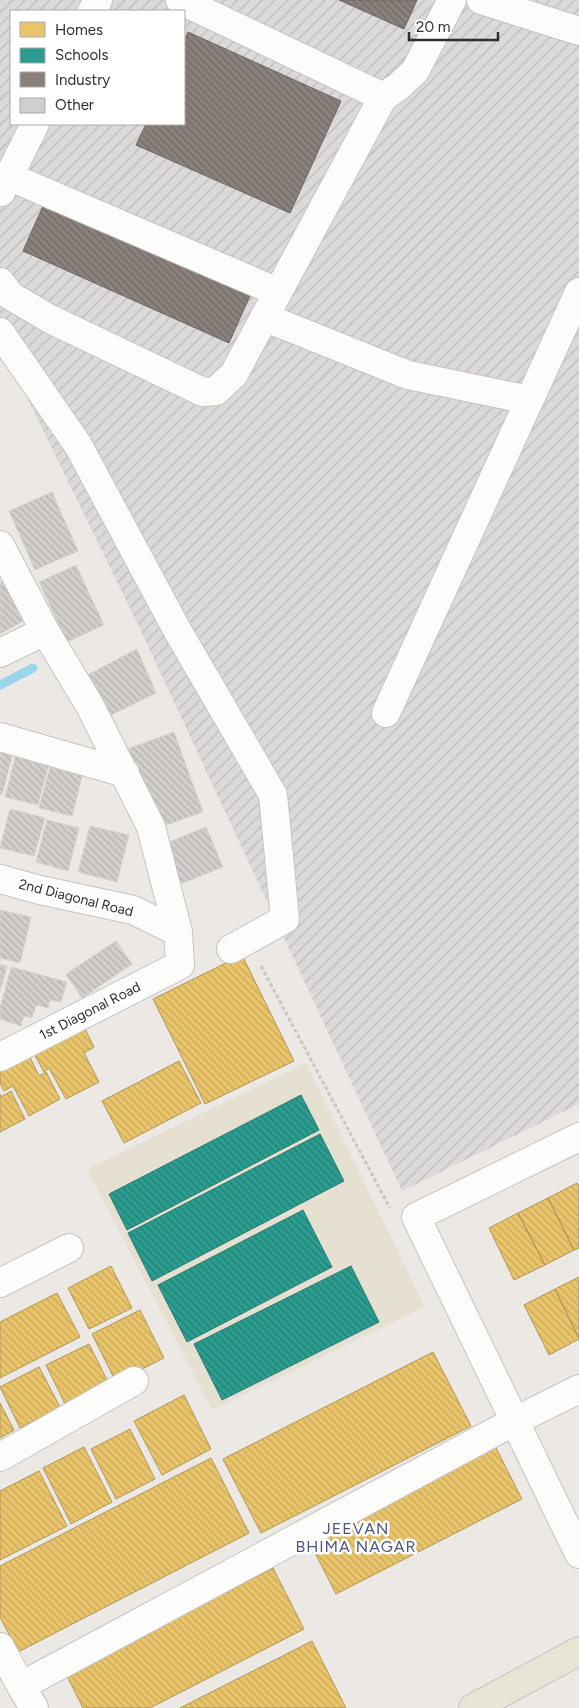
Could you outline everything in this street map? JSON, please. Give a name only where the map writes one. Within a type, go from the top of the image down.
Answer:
[{"type":"main road","points":[[473,1708],[579,1651]]},
{"type":"street","points":[[180,0],[383,97]]},
{"type":"street","points":[[0,282],[11,296],[50,318],[203,392],[216,391],[234,374],[383,97],[398,87],[415,70],[452,0]]},
{"type":"street","points":[[480,0],[579,32]]},
{"type":"street","points":[[34,125],[4,185],[278,292]]},
{"type":"street","points":[[386,713],[529,400],[578,298]]},
{"type":"street","points":[[264,317],[408,376],[529,400]]},
{"type":"street","points":[[0,332],[8,359],[78,445],[176,628],[273,795],[285,919],[231,949]]},
{"type":"street","points":[[0,545],[45,631],[90,706],[151,826],[178,932]]},
{"type":"street","points":[[0,653],[45,631]]},
{"type":"street","points":[[0,737],[125,773]]},
{"type":"street","name":"2nd Diagonal Road","points":[[0,879],[40,890],[133,910],[178,932]]},
{"type":"street","name":"1st Diagonal Road","points":[[0,1057],[180,965],[178,932]]},
{"type":"street","points":[[579,1137],[416,1217],[579,1554]]},
{"type":"street","points":[[0,1283],[69,1248]]},
{"type":"street","points":[[0,1457],[134,1381]]},
{"type":"street","points":[[0,1647],[27,1697],[514,1421],[579,1389]]},
{"type":"path","points":[[231,949],[255,954],[396,1219],[416,1217]]},
{"type":"shaded area","points":[[0,0],[579,0],[579,1104],[402,1191],[138,625],[0,342]]},
{"type":"shaded area","points":[[306,1063],[425,1307],[212,1410],[87,1169]]},
{"type":"building: Homes","points":[[242,955],[294,1061],[205,1104],[153,999]]},
{"type":"building: Homes","points":[[82,1023],[94,1047],[84,1053],[99,1082],[66,1099],[49,1068],[44,1072],[32,1050]]},
{"type":"building: Homes","points":[[27,1051],[39,1076],[46,1072],[60,1099],[29,1116],[13,1086],[4,1091],[0,1083],[0,1065]]},
{"type":"building: Homes","points":[[179,1061],[201,1103],[124,1143],[102,1101]]},
{"type":"building: Homes","points":[[11,1091],[25,1119],[0,1132],[0,1094],[1,1097]]},
{"type":"building: Homes","points":[[577,1183],[579,1186],[579,1248],[574,1250],[548,1198]]},
{"type":"building: Homes","points":[[548,1198],[574,1250],[545,1265],[518,1213]]},
{"type":"building: Homes","points":[[518,1213],[545,1265],[514,1280],[489,1228]]},
{"type":"building: Homes","points":[[111,1266],[132,1308],[89,1329],[68,1288]]},
{"type":"building: Homes","points":[[579,1277],[579,1338],[555,1289]]},
{"type":"building: Homes","points":[[555,1289],[579,1339],[549,1355],[524,1305]]},
{"type":"building: Homes","points":[[57,1293],[80,1337],[0,1378],[0,1322]]},
{"type":"building: Homes","points":[[140,1310],[164,1358],[116,1382],[92,1334]]},
{"type":"building: Homes","points":[[89,1344],[108,1382],[65,1404],[46,1365]]},
{"type":"building: Homes","points":[[433,1352],[471,1426],[261,1533],[223,1459]]},
{"type":"building: Homes","points":[[39,1367],[60,1407],[20,1428],[0,1387]]},
{"type":"building: Homes","points":[[184,1395],[211,1449],[162,1475],[134,1421]]},
{"type":"building: Homes","points":[[0,1403],[14,1430],[0,1438]]},
{"type":"building: Homes","points":[[130,1429],[155,1479],[116,1499],[91,1449]]},
{"type":"building: Homes","points":[[495,1446],[522,1499],[336,1594],[309,1541]]},
{"type":"building: Homes","points":[[84,1447],[112,1502],[71,1524],[43,1468]]},
{"type":"building: Homes","points":[[211,1458],[249,1533],[18,1652],[0,1617],[0,1566]]},
{"type":"building: Homes","points":[[39,1471],[67,1526],[0,1560],[0,1491]]},
{"type":"building: Homes","points":[[273,1568],[304,1629],[150,1708],[83,1708],[66,1674]]},
{"type":"building: Homes","points":[[312,1641],[346,1708],[180,1708]]},
{"type":"building: Schools","points":[[301,1095],[319,1130],[127,1230],[109,1194]]},
{"type":"building: Schools","points":[[320,1134],[344,1181],[152,1281],[128,1233]]},
{"type":"building: Schools","points":[[303,1210],[332,1267],[187,1342],[158,1285]]},
{"type":"building: Schools","points":[[351,1266],[379,1322],[222,1400],[194,1344]]},
{"type":"building: Industry","points":[[339,0],[417,0],[404,29]]},
{"type":"building: Industry","points":[[188,32],[341,101],[290,213],[136,145],[146,125],[185,125],[185,39]]},
{"type":"building: Industry","points":[[47,197],[253,289],[229,343],[23,251]]},
{"type":"building: Other","points":[[52,492],[78,551],[35,570],[9,511]]},
{"type":"building: Other","points":[[76,565],[104,625],[67,642],[39,582]]},
{"type":"building: Other","points":[[2,581],[25,620],[0,634],[0,583]]},
{"type":"building: Other","points":[[137,649],[156,693],[101,720],[80,679]]},
{"type":"building: Other","points":[[174,732],[203,812],[155,829],[127,749]]},
{"type":"building: Other","points":[[0,750],[13,753],[2,795],[0,795]]},
{"type":"building: Other","points":[[16,754],[49,763],[38,805],[5,797]]},
{"type":"building: Other","points":[[50,767],[82,776],[72,816],[39,808]]},
{"type":"building: Other","points":[[10,809],[45,818],[34,856],[0,848]]},
{"type":"building: Other","points":[[47,820],[79,828],[68,871],[36,862]]},
{"type":"building: Other","points":[[90,826],[129,835],[117,882],[78,872]]},
{"type":"building: Other","points":[[206,827],[223,867],[178,885],[162,845]]},
{"type":"building: Other","points":[[0,910],[31,917],[20,963],[0,958]]},
{"type":"building: Other","points":[[116,941],[132,964],[82,998],[66,974]]},
{"type":"building: Other","points":[[0,964],[7,966],[0,992]]},
{"type":"building: Other","points":[[11,967],[67,982],[61,1002],[50,1000],[48,1008],[36,1005],[32,1018],[24,1016],[21,1026],[0,1019],[0,1008]]},
{"type":"waterway","points":[[0,685],[33,668]]},
{"type":"district","name":"JEEVAN BHIMA NAGAR","points":[[356,1537]]}]
